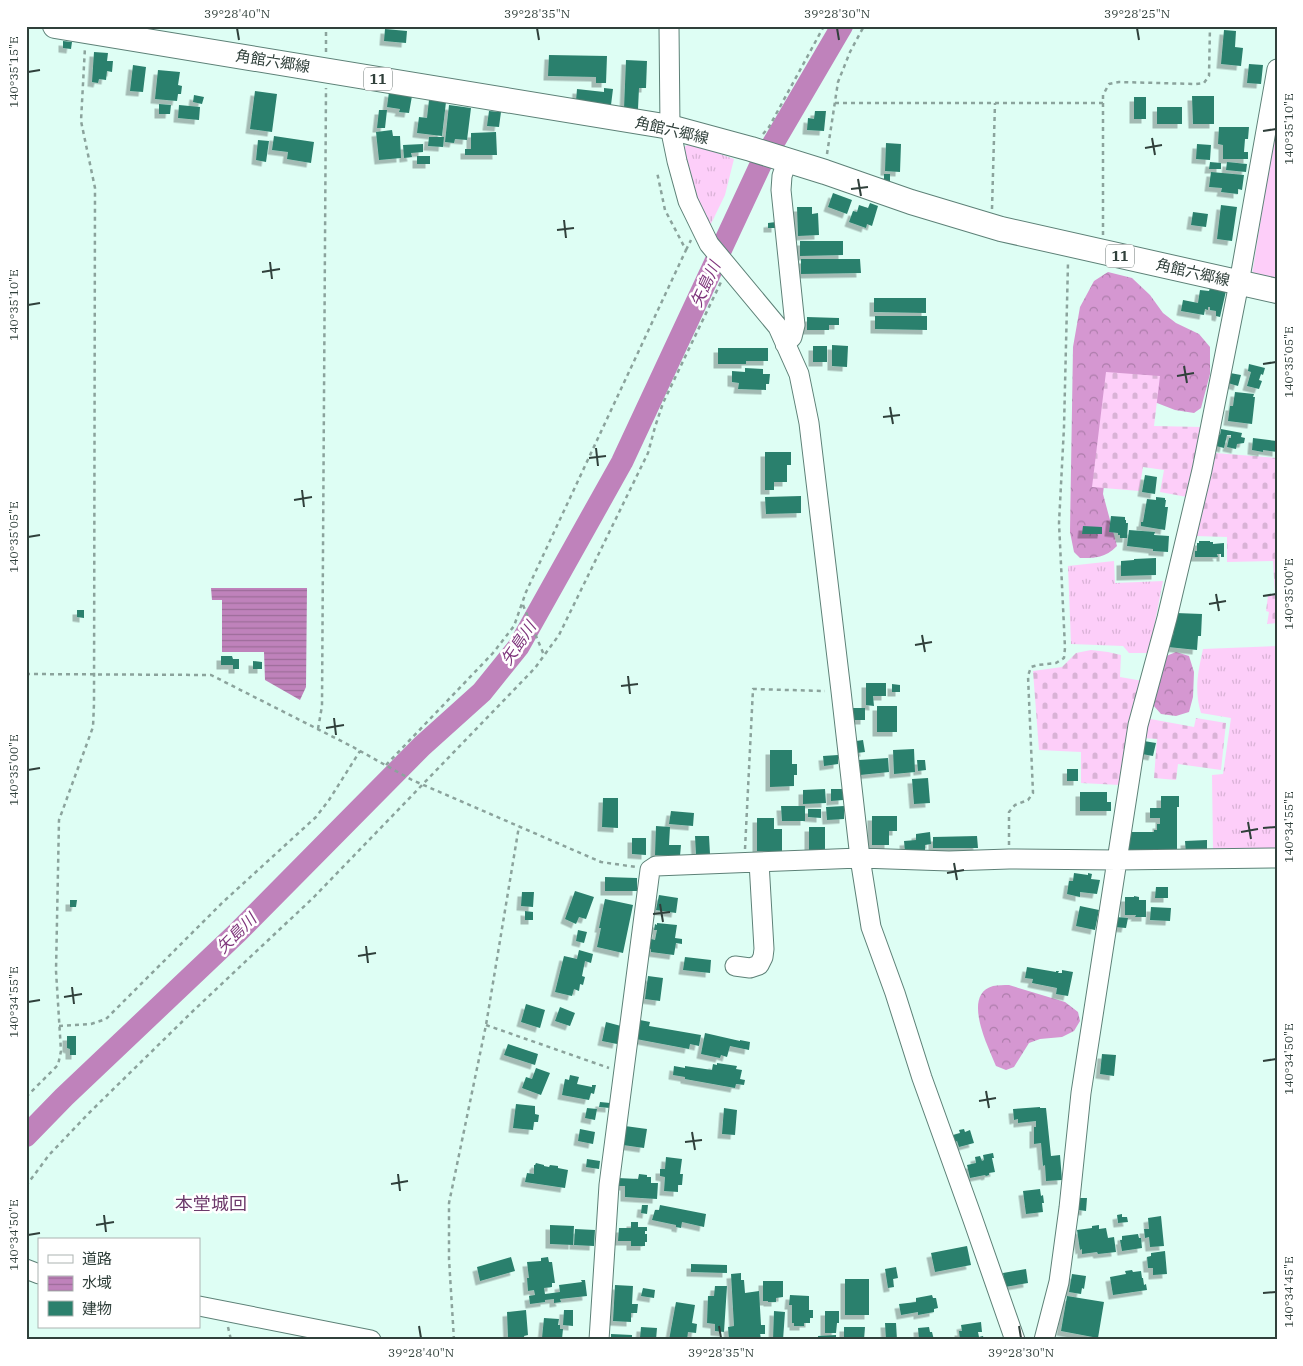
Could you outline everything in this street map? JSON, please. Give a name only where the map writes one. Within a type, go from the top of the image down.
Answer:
[{"type":"main road","name":"角館六郷線","points":[[55,26],[670,127],[825,172],[910,202],[992,226],[1277,291]]},
{"type":"street","points":[[669,26],[670,127],[676,161],[688,201],[709,244],[778,327],[799,374],[809,423],[860,858],[871,927],[1014,1340]]},
{"type":"street","points":[[1044,1340],[1059,1282],[1081,1093],[1138,725],[1167,618],[1202,470],[1239,283],[1277,70]]},
{"type":"street","points":[[784,160],[781,190],[795,325],[792,337],[785,344]]},
{"type":"street","points":[[599,1340],[609,1185],[650,870],[656,866],[860,858],[949,861],[1277,858]]},
{"type":"street","points":[[735,966],[750,968],[759,965],[763,957],[764,949],[752,862]]},
{"type":"street","points":[[26,1269],[38,1274]]},
{"type":"street","points":[[200,1306],[371,1340]]},
{"type":"path","points":[[318,729],[322,706],[326,26]]},
{"type":"path","points":[[754,151],[824,26]]},
{"type":"path","points":[[825,172],[838,82],[847,59],[864,26]]},
{"type":"path","points":[[1103,252],[1103,95],[1109,84],[1120,82],[1204,83],[1209,76],[1210,26]]},
{"type":"path","points":[[26,1097],[58,1065],[61,1051],[56,972],[60,820],[93,726],[95,188],[81,121],[86,31]]},
{"type":"path","points":[[835,103],[1103,103]]},
{"type":"path","points":[[992,226],[995,103]]},
{"type":"path","points":[[386,765],[494,653],[514,626],[526,592],[686,250],[665,210],[657,172]]},
{"type":"path","points":[[1009,859],[1009,812],[1015,805],[1028,800],[1033,793],[1028,676],[1031,667],[1056,663],[1064,658],[1065,648],[1059,523],[1064,427],[1069,244]]},
{"type":"path","points":[[26,1186],[49,1155],[89,1113],[314,897],[535,668],[559,635],[648,453],[664,403],[727,266]]},
{"type":"path","points":[[522,604],[544,655]]},
{"type":"path","points":[[26,674],[211,675],[318,729],[412,780],[601,862],[650,870]]},
{"type":"path","points":[[752,862],[752,689],[841,691]]},
{"type":"path","points":[[59,1026],[91,1024],[106,1019],[223,902],[316,816],[329,800],[360,751]]},
{"type":"path","points":[[454,1340],[449,1259],[449,1202],[486,1025],[519,826]]},
{"type":"path","points":[[486,1025],[624,1073]]},
{"type":"green space","points":[[1277,116],[1277,285],[1251,281]]},
{"type":"green space","points":[[692,144],[734,159],[725,195],[708,230],[692,198],[683,148]]},
{"type":"green space","points":[[1108,272],[1132,278],[1150,295],[1163,313],[1176,323],[1199,334],[1210,347],[1210,374],[1201,408],[1194,413],[1175,410],[1139,396],[1107,459],[1103,494],[1117,546],[1100,556],[1080,558],[1074,552],[1070,532],[1073,347],[1080,307],[1094,281]]},
{"type":"green space","points":[[1106,372],[1160,376],[1154,426],[1201,427],[1187,497],[1160,492],[1164,470],[1143,467],[1139,491],[1092,487]]},
{"type":"green space","points":[[1215,453],[1277,458],[1277,623],[1267,624],[1269,612],[1266,611],[1268,596],[1275,595],[1273,561],[1227,562],[1227,537],[1195,536]]},
{"type":"green space","points":[[1114,561],[1115,583],[1163,581],[1149,653],[1129,653],[1123,646],[1071,644],[1068,566]]},
{"type":"green space","points":[[1277,646],[1277,848],[1213,849],[1212,775],[1223,774],[1231,718],[1201,713],[1197,689],[1203,649]]},
{"type":"green space","points":[[1091,650],[1121,655],[1120,677],[1143,681],[1120,785],[1081,783],[1081,752],[1039,750],[1033,671],[1062,667],[1076,653]]},
{"type":"green space","points":[[1176,652],[1189,656],[1194,672],[1193,697],[1189,712],[1176,716],[1161,714],[1153,705],[1153,700],[1159,659]]},
{"type":"green space","points":[[1145,718],[1194,727],[1196,718],[1226,723],[1221,770],[1178,764],[1176,780],[1154,778],[1157,739],[1143,738]]},
{"type":"green space","points":[[1009,985],[1065,1002],[1078,1012],[1080,1021],[1074,1031],[1062,1037],[1040,1039],[1029,1043],[1014,1067],[1006,1070],[996,1066],[980,1023],[978,1011],[979,1000],[984,991],[993,986]]},
{"type":"water","points":[[211,588],[307,588],[306,687],[300,700],[265,680],[264,652],[222,652],[222,600],[212,600]]},
{"type":"building","points":[[385,29],[407,31],[406,43],[384,41]]},
{"type":"building","points":[[1224,30],[1236,31],[1235,47],[1243,48],[1241,66],[1221,64]]},
{"type":"building","points":[[63,41],[72,42],[71,49],[63,48]]},
{"type":"building","points":[[94,52],[108,53],[107,61],[113,61],[112,72],[107,71],[106,80],[99,79],[98,83],[92,82]]},
{"type":"building","points":[[549,55],[607,56],[606,83],[596,83],[596,77],[548,76]]},
{"type":"building","points":[[626,60],[647,61],[646,88],[639,88],[638,109],[624,109]]},
{"type":"building","points":[[1249,64],[1263,65],[1261,84],[1247,83]]},
{"type":"building","points":[[133,65],[146,67],[143,92],[130,91]]},
{"type":"building","points":[[158,70],[180,72],[178,85],[182,86],[181,94],[178,94],[177,101],[155,99]]},
{"type":"building","points":[[604,88],[613,89],[611,105],[576,101],[577,89],[604,92]]},
{"type":"building","points":[[255,91],[277,94],[272,132],[250,129]]},
{"type":"building","points":[[389,92],[412,96],[409,113],[399,112],[400,109],[387,107]]},
{"type":"building","points":[[194,95],[204,97],[202,104],[193,102]]},
{"type":"building","points":[[1192,96],[1214,96],[1214,124],[1193,124]]},
{"type":"building","points":[[1134,97],[1146,97],[1146,119],[1134,119]]},
{"type":"building","points":[[429,100],[446,102],[442,136],[417,133],[419,117],[427,118]]},
{"type":"building","points":[[159,104],[171,105],[170,114],[159,114]]},
{"type":"building","points":[[179,105],[200,107],[199,120],[178,118]]},
{"type":"building","points":[[449,105],[471,108],[467,140],[455,139],[454,143],[445,142]]},
{"type":"building","points":[[1157,107],[1182,107],[1182,124],[1157,124]]},
{"type":"building","points":[[379,110],[387,110],[385,128],[377,128]]},
{"type":"building","points":[[489,111],[501,112],[499,127],[487,126]]},
{"type":"building","points":[[815,111],[826,111],[824,131],[807,130],[808,118],[814,119]]},
{"type":"building","points":[[1219,127],[1249,127],[1248,139],[1245,139],[1244,152],[1248,152],[1248,159],[1223,159],[1223,145],[1218,144]]},
{"type":"building","points":[[392,130],[393,136],[400,136],[401,158],[379,160],[376,132]]},
{"type":"building","points":[[496,132],[497,155],[465,155],[465,149],[471,149],[471,133]]},
{"type":"building","points":[[274,136],[314,142],[311,163],[287,159],[288,152],[272,150]]},
{"type":"building","points":[[429,137],[444,137],[443,147],[428,146]]},
{"type":"building","points":[[258,140],[269,141],[266,162],[256,160]]},
{"type":"building","points":[[886,143],[901,144],[900,172],[885,171]]},
{"type":"building","points":[[423,144],[423,152],[411,153],[412,157],[404,158],[403,145]]},
{"type":"building","points":[[1197,144],[1211,145],[1210,160],[1196,159]]},
{"type":"building","points":[[417,156],[430,156],[430,164],[417,164]]},
{"type":"building","points":[[1210,162],[1221,163],[1221,169],[1209,169]]},
{"type":"building","points":[[1227,162],[1247,164],[1246,172],[1226,170]]},
{"type":"building","points":[[1211,172],[1244,175],[1242,190],[1238,189],[1238,194],[1221,192],[1222,188],[1209,187]]},
{"type":"building","points":[[884,174],[890,174],[890,185],[884,186]]},
{"type":"building","points":[[833,193],[852,200],[847,214],[828,207]]},
{"type":"building","points":[[870,203],[878,206],[872,226],[867,224],[866,228],[849,222],[853,211],[857,212],[859,205],[868,208]]},
{"type":"building","points":[[1221,205],[1237,207],[1232,241],[1217,239]]},
{"type":"building","points":[[797,207],[812,207],[812,214],[818,213],[819,235],[798,236]]},
{"type":"building","points":[[1193,212],[1208,214],[1206,227],[1191,225]]},
{"type":"building","points":[[776,222],[776,228],[768,228],[768,223]]},
{"type":"building","points":[[800,241],[843,241],[843,255],[800,256]]},
{"type":"building","points":[[801,259],[860,259],[861,273],[801,274]]},
{"type":"building","points":[[1210,288],[1226,291],[1220,317],[1216,316],[1216,311],[1210,310],[1210,307],[1208,307],[1208,310],[1205,309],[1204,315],[1181,311],[1183,300],[1198,303],[1200,290],[1209,291]]},
{"type":"building","points":[[874,298],[926,298],[926,313],[874,312]]},
{"type":"building","points":[[875,316],[927,316],[927,330],[875,329]]},
{"type":"building","points":[[807,317],[839,318],[839,325],[829,325],[829,330],[807,330]]},
{"type":"building","points":[[832,345],[848,346],[847,367],[832,366]]},
{"type":"building","points":[[813,346],[827,346],[827,362],[813,362]]},
{"type":"building","points":[[718,348],[768,348],[768,361],[746,361],[746,364],[718,364]]},
{"type":"building","points":[[1249,364],[1265,368],[1259,380],[1262,381],[1259,389],[1247,386],[1251,372],[1248,371]]},
{"type":"building","points":[[745,368],[763,369],[763,374],[770,374],[766,390],[738,389],[739,383],[732,382],[732,371],[745,372]]},
{"type":"building","points":[[1230,373],[1241,375],[1238,386],[1228,383]]},
{"type":"building","points":[[1235,392],[1254,394],[1252,424],[1228,421],[1230,406],[1233,406]]},
{"type":"building","points":[[1221,429],[1242,433],[1241,437],[1245,438],[1244,443],[1237,444],[1236,449],[1227,447],[1231,435],[1227,435],[1224,448],[1216,446]]},
{"type":"building","points":[[1253,438],[1277,441],[1277,452],[1252,450]]},
{"type":"building","points":[[765,452],[791,452],[791,465],[787,465],[787,482],[774,482],[774,490],[765,490]]},
{"type":"building","points":[[1145,475],[1157,477],[1155,494],[1142,492]]},
{"type":"building","points":[[801,496],[801,513],[766,514],[765,497]]},
{"type":"building","points":[[1156,497],[1165,498],[1165,507],[1168,507],[1165,530],[1141,526],[1147,499],[1156,500]]},
{"type":"building","points":[[1111,516],[1125,517],[1126,523],[1128,523],[1127,538],[1120,538],[1118,533],[1109,532]]},
{"type":"building","points":[[1083,526],[1102,527],[1102,534],[1082,534]]},
{"type":"building","points":[[1129,530],[1155,532],[1154,535],[1169,536],[1168,552],[1127,546]]},
{"type":"building","points":[[1199,541],[1210,541],[1213,544],[1224,543],[1224,557],[1221,557],[1221,554],[1217,554],[1218,557],[1195,557]]},
{"type":"building","points":[[1156,558],[1156,575],[1121,576],[1121,561]]},
{"type":"building","points":[[77,610],[84,610],[84,618],[77,617]]},
{"type":"building","points":[[1176,613],[1202,614],[1201,636],[1198,636],[1197,650],[1168,647],[1169,636],[1173,636],[1175,628]]},
{"type":"building","points":[[221,656],[232,656],[233,659],[239,659],[239,669],[233,669],[233,665],[221,665]]},
{"type":"building","points":[[253,661],[262,662],[262,669],[253,669]]},
{"type":"building","points":[[866,683],[886,683],[886,696],[873,696],[874,706],[866,705]]},
{"type":"building","points":[[892,684],[900,685],[900,692],[892,692]]},
{"type":"building","points":[[877,706],[897,706],[897,732],[877,732]]},
{"type":"building","points":[[853,708],[865,708],[865,720],[853,720]]},
{"type":"building","points":[[863,740],[865,752],[857,753],[856,741]]},
{"type":"building","points":[[1144,741],[1156,743],[1153,756],[1142,754]]},
{"type":"building","points":[[914,749],[915,772],[894,774],[893,750]]},
{"type":"building","points":[[770,750],[792,750],[792,764],[797,764],[794,786],[770,787]]},
{"type":"building","points":[[838,755],[838,764],[824,766],[823,756]]},
{"type":"building","points":[[888,758],[889,772],[860,775],[859,760]]},
{"type":"building","points":[[917,760],[925,760],[926,770],[918,771]]},
{"type":"building","points":[[1067,769],[1078,769],[1078,781],[1067,781]]},
{"type":"building","points":[[928,778],[930,803],[914,804],[912,779]]},
{"type":"building","points":[[825,789],[826,803],[803,804],[803,790]]},
{"type":"building","points":[[831,789],[843,789],[843,800],[831,801]]},
{"type":"building","points":[[1080,792],[1107,792],[1107,802],[1111,802],[1111,811],[1080,811]]},
{"type":"building","points":[[1161,796],[1179,796],[1179,807],[1177,807],[1177,852],[1129,853],[1129,832],[1154,832],[1154,830],[1157,830],[1160,818],[1150,818],[1150,808],[1161,808]]},
{"type":"building","points":[[603,798],[618,798],[618,828],[602,827]]},
{"type":"building","points":[[781,806],[805,806],[805,821],[782,821]]},
{"type":"building","points":[[844,806],[844,819],[827,820],[826,807]]},
{"type":"building","points":[[808,809],[821,809],[821,818],[808,817]]},
{"type":"building","points":[[671,811],[694,813],[693,826],[669,824]]},
{"type":"building","points":[[872,816],[897,816],[897,831],[889,831],[889,845],[872,845]]},
{"type":"building","points":[[757,818],[774,818],[774,829],[782,829],[782,851],[757,851]]},
{"type":"building","points":[[656,826],[670,827],[669,845],[681,845],[680,856],[655,855]]},
{"type":"building","points":[[809,827],[825,827],[825,850],[809,850]]},
{"type":"building","points":[[930,832],[931,844],[925,845],[925,850],[905,852],[904,841],[916,840],[916,834]]},
{"type":"building","points":[[695,836],[709,836],[710,854],[696,854]]},
{"type":"building","points":[[977,836],[978,848],[933,848],[933,837]]},
{"type":"building","points":[[632,838],[646,838],[646,855],[632,854]]},
{"type":"building","points":[[1207,840],[1207,853],[1186,854],[1185,841]]},
{"type":"building","points":[[1074,873],[1092,874],[1091,879],[1100,880],[1097,894],[1080,892],[1080,897],[1067,894],[1069,881],[1073,881]]},
{"type":"building","points":[[605,877],[637,878],[637,891],[605,891]]},
{"type":"building","points":[[1156,887],[1168,887],[1168,898],[1155,898]]},
{"type":"building","points":[[575,891],[594,897],[586,919],[579,917],[576,924],[565,919]]},
{"type":"building","points":[[522,892],[534,892],[533,907],[521,906]]},
{"type":"building","points":[[659,895],[678,898],[676,913],[656,910]]},
{"type":"building","points":[[1125,897],[1139,897],[1139,900],[1146,900],[1146,917],[1125,915]]},
{"type":"building","points":[[605,899],[633,905],[623,953],[597,947]]},
{"type":"building","points":[[70,900],[77,900],[76,907],[70,907]]},
{"type":"building","points":[[1080,906],[1099,910],[1095,930],[1076,926]]},
{"type":"building","points":[[1151,907],[1171,908],[1170,921],[1150,920]]},
{"type":"building","points":[[525,911],[533,912],[533,920],[525,920]]},
{"type":"building","points":[[1116,917],[1128,918],[1126,928],[1115,927]]},
{"type":"building","points":[[657,923],[677,925],[675,938],[682,939],[682,944],[676,943],[674,955],[651,952],[651,949],[646,948],[647,943],[650,944],[651,939],[655,940],[657,930],[654,930]]},
{"type":"building","points":[[578,930],[587,932],[584,943],[576,941]]},
{"type":"building","points":[[579,950],[593,954],[591,963],[585,961],[582,976],[585,977],[583,985],[580,984],[579,991],[574,989],[572,996],[555,992],[564,956],[577,959]]},
{"type":"building","points":[[685,957],[711,960],[710,973],[683,970]]},
{"type":"building","points":[[1027,967],[1059,971],[1058,973],[1062,973],[1062,970],[1073,972],[1068,996],[1056,994],[1057,988],[1032,983],[1033,979],[1025,978]]},
{"type":"building","points":[[648,976],[663,978],[660,1001],[645,999]]},
{"type":"building","points":[[526,1004],[545,1010],[540,1028],[521,1022]]},
{"type":"building","points":[[560,1007],[575,1013],[570,1026],[555,1021]]},
{"type":"building","points":[[640,1020],[650,1022],[649,1026],[701,1035],[699,1046],[690,1044],[689,1049],[636,1039]]},
{"type":"building","points":[[606,1022],[621,1026],[617,1044],[602,1041]]},
{"type":"building","points":[[705,1033],[750,1042],[749,1050],[730,1046],[727,1057],[721,1055],[720,1058],[701,1054]]},
{"type":"building","points":[[67,1036],[76,1036],[76,1055],[70,1055],[70,1049],[67,1048]]},
{"type":"building","points":[[508,1044],[538,1054],[535,1065],[504,1055]]},
{"type":"building","points":[[1102,1054],[1116,1055],[1114,1076],[1100,1074]]},
{"type":"building","points":[[717,1063],[737,1066],[736,1069],[742,1070],[740,1079],[745,1080],[744,1085],[736,1084],[735,1088],[673,1075],[674,1066],[712,1070],[713,1064],[717,1065]]},
{"type":"building","points":[[536,1068],[550,1073],[541,1095],[522,1088],[526,1077],[532,1079]]},
{"type":"building","points":[[570,1075],[579,1077],[577,1084],[592,1087],[592,1085],[596,1085],[594,1094],[591,1093],[589,1100],[562,1095],[565,1079],[569,1080]]},
{"type":"building","points":[[600,1102],[610,1103],[610,1108],[599,1107]]},
{"type":"building","points":[[516,1104],[535,1106],[535,1114],[539,1115],[538,1122],[534,1122],[533,1130],[513,1128]]},
{"type":"building","points":[[587,1108],[597,1109],[595,1120],[585,1118]]},
{"type":"building","points":[[724,1108],[737,1110],[735,1135],[722,1134]]},
{"type":"building","points":[[1046,1108],[1051,1156],[1060,1155],[1062,1180],[1046,1181],[1041,1143],[1034,1144],[1036,1121],[1018,1123],[1018,1119],[1014,1120],[1013,1109]]},
{"type":"building","points":[[625,1126],[647,1129],[644,1148],[623,1145]]},
{"type":"building","points":[[580,1129],[595,1132],[593,1144],[578,1141]]},
{"type":"building","points":[[964,1129],[965,1132],[970,1130],[974,1143],[959,1147],[953,1135],[960,1133],[959,1130]]},
{"type":"building","points":[[993,1153],[994,1158],[992,1158],[995,1172],[989,1173],[986,1176],[970,1178],[967,1165],[976,1163],[975,1157],[980,1156],[982,1161],[984,1160],[983,1155]]},
{"type":"building","points":[[666,1157],[682,1159],[680,1174],[683,1174],[682,1185],[678,1185],[678,1192],[664,1191],[665,1177],[660,1176],[660,1169],[665,1169]]},
{"type":"building","points":[[587,1159],[600,1161],[599,1169],[586,1167]]},
{"type":"building","points":[[536,1163],[549,1167],[550,1165],[558,1166],[558,1168],[568,1170],[565,1188],[525,1182],[527,1173],[534,1174],[534,1165]]},
{"type":"building","points":[[639,1174],[651,1177],[651,1183],[658,1183],[657,1199],[625,1197],[625,1186],[618,1186],[618,1178],[638,1179]]},
{"type":"building","points":[[1040,1189],[1041,1196],[1043,1195],[1043,1212],[1026,1214],[1023,1191]]},
{"type":"building","points":[[1079,1198],[1087,1198],[1086,1211],[1079,1210]]},
{"type":"building","points":[[642,1205],[648,1205],[647,1214],[641,1213]]},
{"type":"building","points":[[660,1205],[706,1214],[704,1227],[682,1222],[681,1228],[676,1227],[676,1225],[652,1220],[655,1210],[659,1210]]},
{"type":"building","points":[[1122,1214],[1122,1217],[1127,1217],[1128,1222],[1118,1223],[1117,1215]]},
{"type":"building","points":[[1161,1216],[1164,1246],[1150,1247],[1149,1237],[1145,1238],[1144,1229],[1149,1229],[1148,1218]]},
{"type":"building","points":[[631,1222],[638,1222],[638,1227],[647,1227],[645,1234],[647,1234],[647,1242],[645,1242],[645,1246],[631,1246],[631,1241],[618,1241],[619,1228],[631,1228]]},
{"type":"building","points":[[550,1225],[574,1226],[573,1245],[550,1244]]},
{"type":"building","points":[[1099,1225],[1099,1229],[1106,1228],[1108,1238],[1114,1237],[1116,1252],[1082,1254],[1077,1230]]},
{"type":"building","points":[[575,1229],[595,1230],[594,1246],[574,1245]]},
{"type":"building","points":[[1138,1234],[1139,1238],[1141,1238],[1142,1248],[1122,1251],[1120,1240],[1122,1240],[1122,1236]]},
{"type":"building","points":[[967,1246],[971,1265],[935,1272],[931,1253]]},
{"type":"building","points":[[1165,1251],[1167,1274],[1153,1275],[1153,1268],[1148,1268],[1147,1257],[1151,1256],[1151,1253]]},
{"type":"building","points":[[511,1257],[515,1271],[480,1281],[477,1267]]},
{"type":"building","points":[[548,1257],[549,1262],[552,1262],[555,1283],[552,1283],[552,1287],[544,1288],[545,1294],[560,1292],[559,1285],[585,1280],[587,1296],[560,1299],[561,1302],[554,1303],[554,1299],[530,1304],[529,1296],[535,1295],[534,1290],[528,1291],[527,1262],[541,1261],[541,1258]]},
{"type":"building","points":[[691,1264],[727,1265],[727,1273],[691,1272]]},
{"type":"building","points":[[896,1267],[898,1278],[893,1279],[894,1287],[888,1288],[885,1269]]},
{"type":"building","points":[[1026,1269],[1028,1283],[1005,1287],[1003,1273]]},
{"type":"building","points":[[1132,1270],[1133,1272],[1141,1271],[1147,1290],[1113,1295],[1110,1277],[1126,1274],[1125,1271]]},
{"type":"building","points":[[741,1273],[741,1280],[744,1280],[745,1293],[759,1291],[761,1325],[765,1325],[765,1334],[760,1334],[761,1340],[729,1340],[728,1327],[734,1326],[731,1274]]},
{"type":"building","points":[[1072,1274],[1086,1276],[1084,1289],[1082,1288],[1081,1294],[1069,1292]]},
{"type":"building","points":[[845,1279],[869,1279],[869,1315],[845,1315]]},
{"type":"building","points":[[763,1281],[783,1281],[783,1297],[776,1298],[776,1302],[763,1301]]},
{"type":"building","points":[[615,1285],[633,1286],[632,1304],[638,1304],[637,1313],[631,1313],[631,1322],[613,1321]]},
{"type":"building","points":[[715,1286],[727,1286],[724,1332],[715,1331],[715,1324],[707,1323],[708,1296],[714,1296]]},
{"type":"building","points":[[643,1288],[655,1290],[654,1298],[641,1296]]},
{"type":"building","points":[[790,1295],[809,1296],[809,1310],[813,1310],[813,1318],[810,1318],[810,1323],[804,1323],[804,1326],[794,1326],[794,1323],[792,1323],[792,1305],[789,1305]]},
{"type":"building","points":[[932,1295],[933,1298],[936,1298],[938,1308],[934,1309],[934,1312],[918,1315],[918,1312],[901,1315],[899,1304],[916,1302],[916,1298]]},
{"type":"building","points":[[1067,1296],[1104,1302],[1098,1338],[1061,1331]]},
{"type":"building","points":[[676,1302],[695,1305],[692,1323],[697,1324],[696,1333],[688,1332],[687,1340],[669,1340]]},
{"type":"building","points":[[526,1310],[528,1335],[524,1336],[525,1340],[513,1340],[513,1337],[508,1337],[507,1312]]},
{"type":"building","points":[[564,1310],[573,1310],[573,1326],[563,1325]]},
{"type":"building","points":[[774,1311],[785,1312],[783,1340],[773,1340]]},
{"type":"building","points":[[825,1311],[839,1311],[839,1323],[837,1323],[836,1333],[825,1333]]},
{"type":"building","points":[[544,1318],[559,1319],[558,1325],[560,1325],[560,1329],[563,1329],[562,1339],[542,1338]]},
{"type":"building","points":[[981,1322],[982,1332],[978,1332],[979,1337],[983,1336],[984,1340],[960,1340],[959,1331],[962,1331],[961,1325]]},
{"type":"building","points":[[885,1323],[896,1323],[897,1340],[886,1340]]},
{"type":"building","points":[[641,1327],[657,1328],[656,1340],[640,1338]]},
{"type":"building","points":[[844,1327],[865,1327],[864,1340],[844,1340]]},
{"type":"building","points":[[929,1327],[934,1340],[919,1340],[918,1328]]},
{"type":"building","points":[[611,1334],[632,1335],[632,1340],[609,1340]]},
{"type":"building","points":[[836,1335],[836,1340],[818,1340],[818,1336]]},
{"type":"waterway","name":"矢島川","points":[[26,1136],[64,1097],[237,933],[422,746],[482,692],[519,646],[622,462],[760,166],[842,26]]},
{"type":"district","name":"本堂城回","points":[[211,1203]]}]
